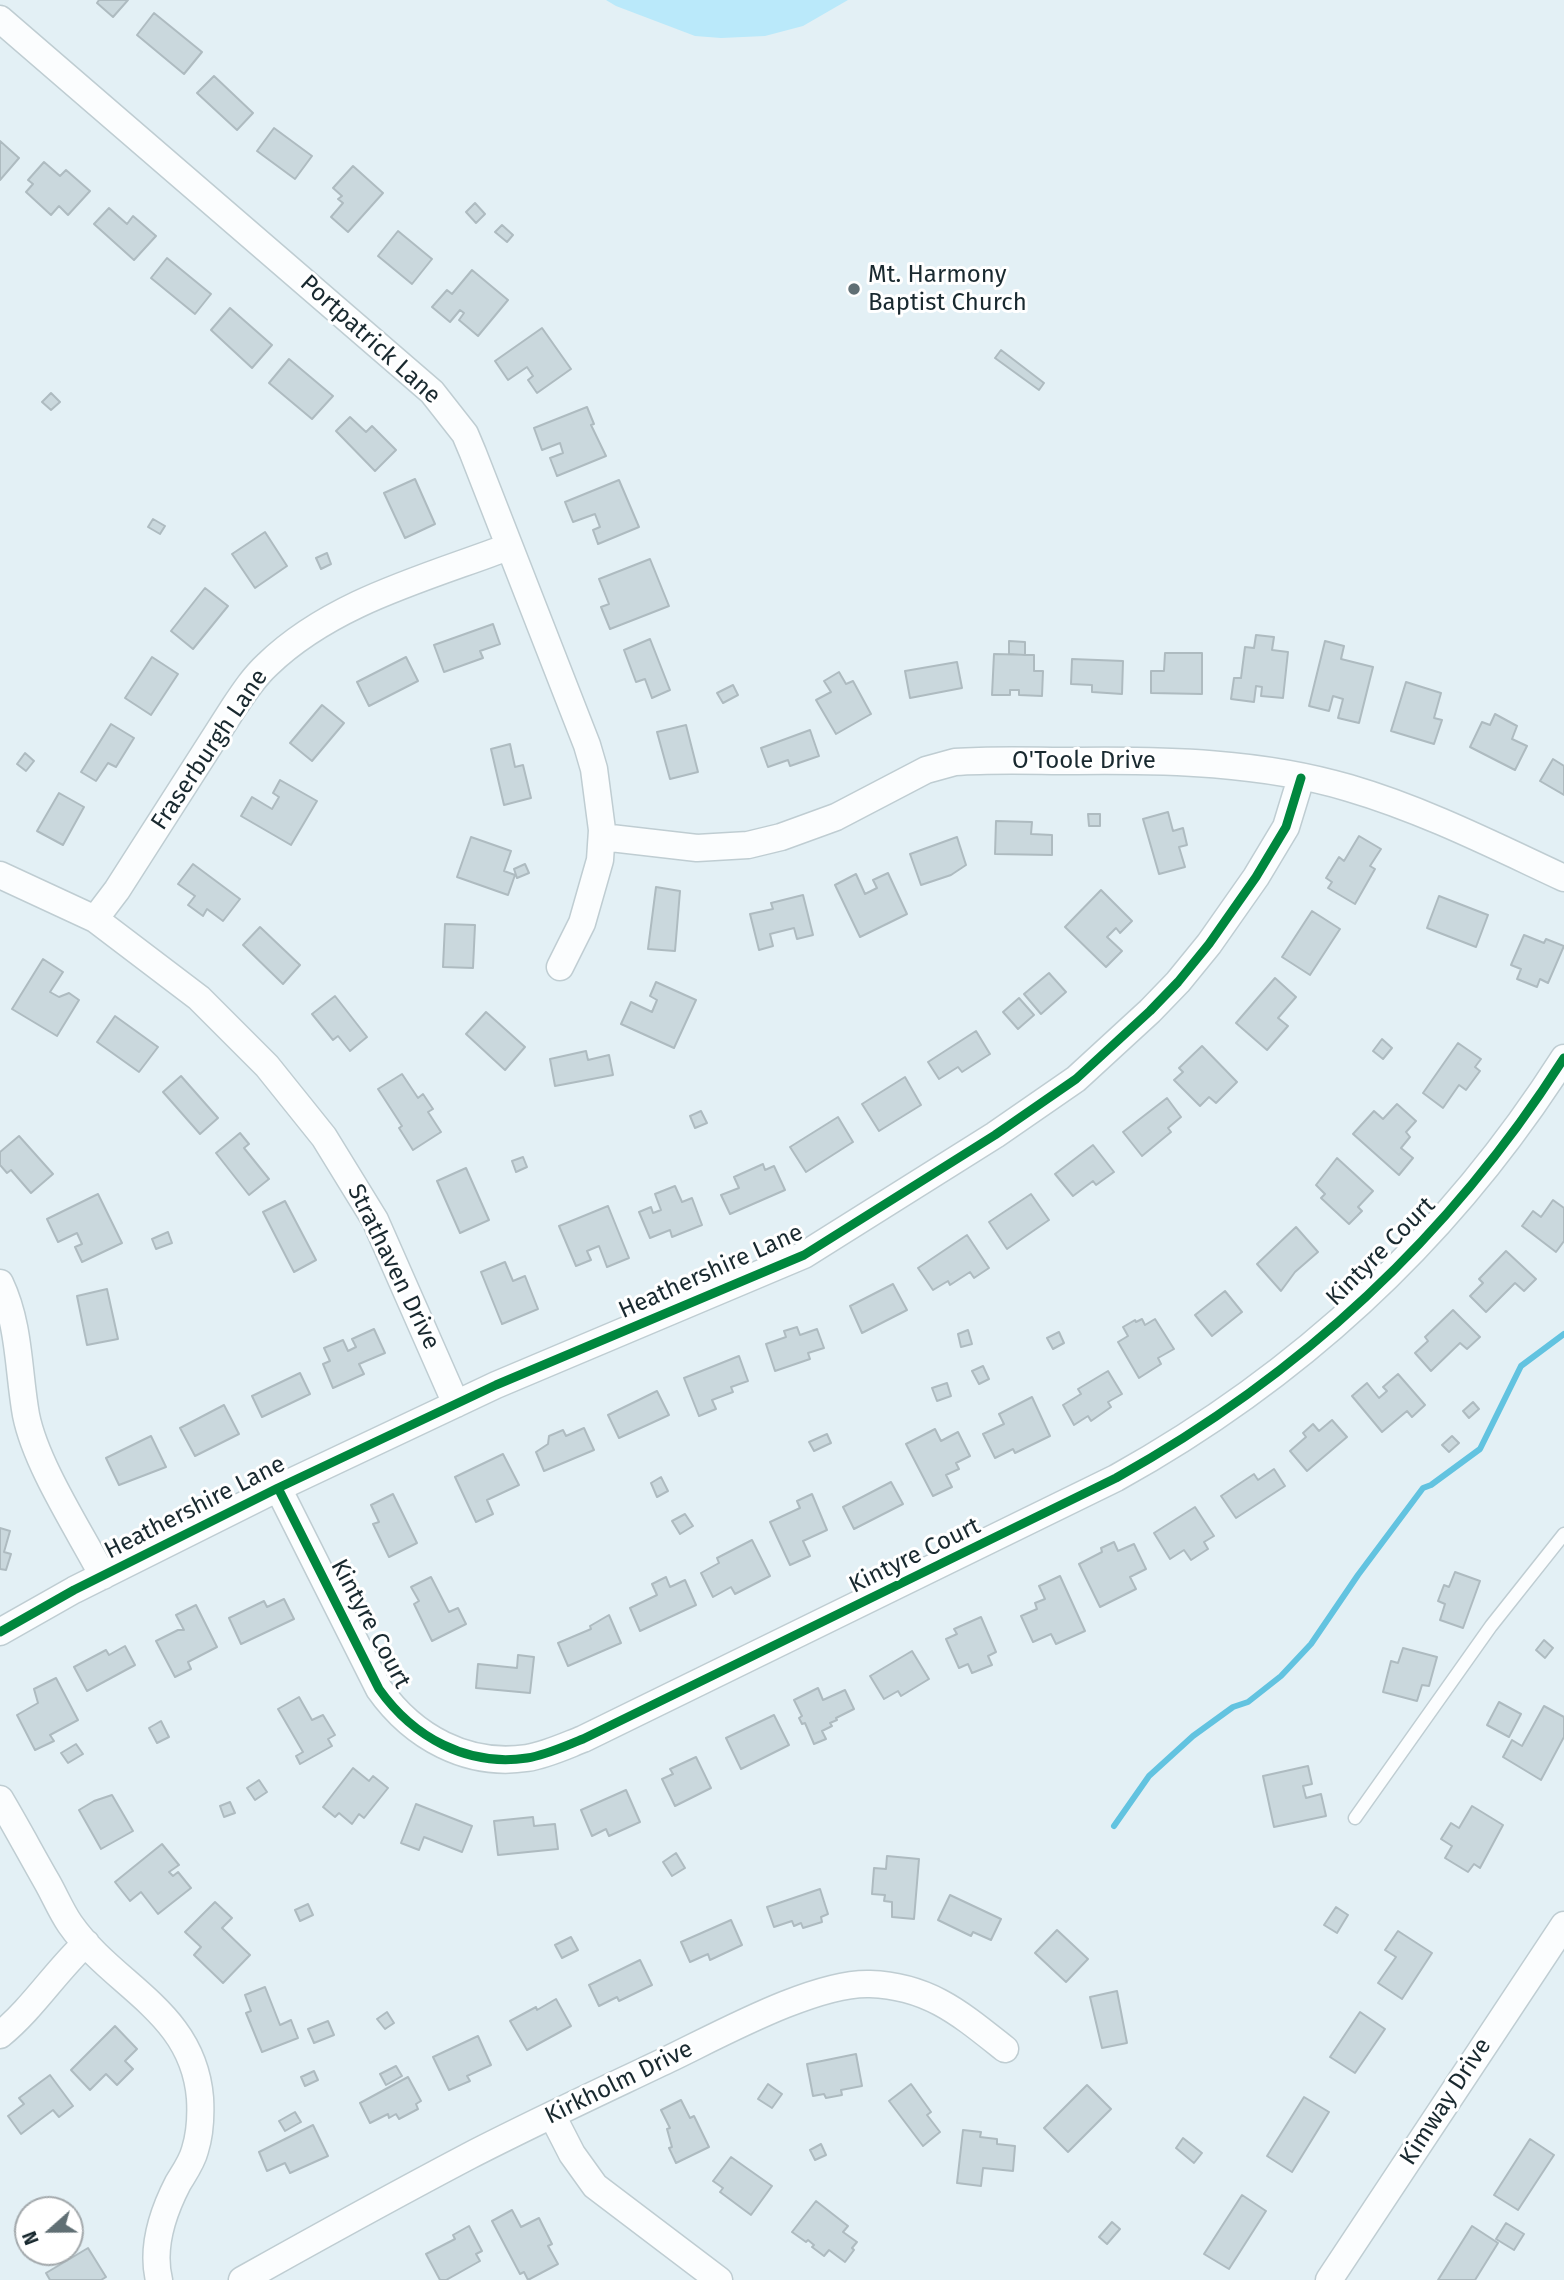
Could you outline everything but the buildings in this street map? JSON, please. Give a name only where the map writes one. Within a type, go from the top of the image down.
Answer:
[{"type":"street","name":"Portpatrick Lane","points":[[0,19],[432,392],[465,434],[594,769],[602,837],[600,860],[582,923],[560,967]]},
{"type":"street","name":"Fraserburgh Lane","points":[[95,919],[117,890],[251,682],[276,657],[313,629],[357,605],[508,547]]},
{"type":"street","name":"O'Toole Drive","points":[[602,837],[696,848],[720,848],[759,842],[811,828],[926,770],[963,761],[1197,762],[1246,768],[1347,787],[1441,820],[1564,878]]},
{"type":"street","name":"Heathershire Lane","points":[[0,1632],[103,1576],[278,1488],[456,1404],[804,1255],[995,1135],[1076,1079],[1178,982],[1209,944],[1256,877],[1286,827],[1301,778]]},
{"type":"street","name":"Strathaven Drive","points":[[0,874],[95,919],[199,998],[267,1066],[324,1137],[375,1220],[456,1404]]},
{"type":"street","name":"Kintyre Court","points":[[278,1488],[379,1689],[407,1723],[446,1747],[465,1754],[508,1759],[529,1758],[552,1751],[619,1721],[1116,1478],[1235,1405],[1313,1345],[1385,1281],[1490,1163],[1564,1058]]},
{"type":"street","points":[[0,1283],[18,1337],[27,1416],[43,1462],[103,1576]]},
{"type":"street","points":[[0,1799],[70,1923],[94,1953],[152,2003],[167,2020],[190,2057],[197,2076],[200,2122],[195,2152],[164,2214],[156,2253],[159,2280]]},
{"type":"street","name":"Kimway Drive","points":[[1329,2280],[1564,1925]]},
{"type":"street","points":[[0,2035],[22,2016],[86,1943]]},
{"type":"street","name":"Kirkholm Drive","points":[[242,2280],[470,2155],[768,2013],[815,1994],[850,1984],[914,1990],[940,2001],[1005,2049]]},
{"type":"street","points":[[552,2115],[572,2154],[595,2186],[719,2280]]},
{"type":"lane","points":[[1355,1818],[1491,1626],[1564,1534]]},
{"type":"shaded area","points":[[606,0],[848,0],[803,26],[765,36],[721,38],[695,36]]},
{"type":"waterway","points":[[1114,1826],[1149,1776],[1193,1736],[1233,1707],[1248,1702],[1281,1676],[1311,1644],[1423,1488],[1480,1449],[1521,1366],[1564,1334]]},
{"type":"cycle path","points":[[0,1632],[74,1590],[278,1488],[496,1385],[804,1255],[995,1135],[1076,1079],[1178,982],[1209,944],[1256,877],[1286,827],[1301,778]]},
{"type":"cycle path","points":[[278,1488],[379,1689],[408,1721],[443,1745],[483,1758],[505,1760],[548,1753],[583,1739],[1116,1478],[1184,1438],[1309,1347],[1367,1296],[1421,1242],[1472,1185],[1520,1123],[1564,1058]]},
{"type":"place","name":"Mt. Harmony Baptist Church","points":[[854,289]]}]
